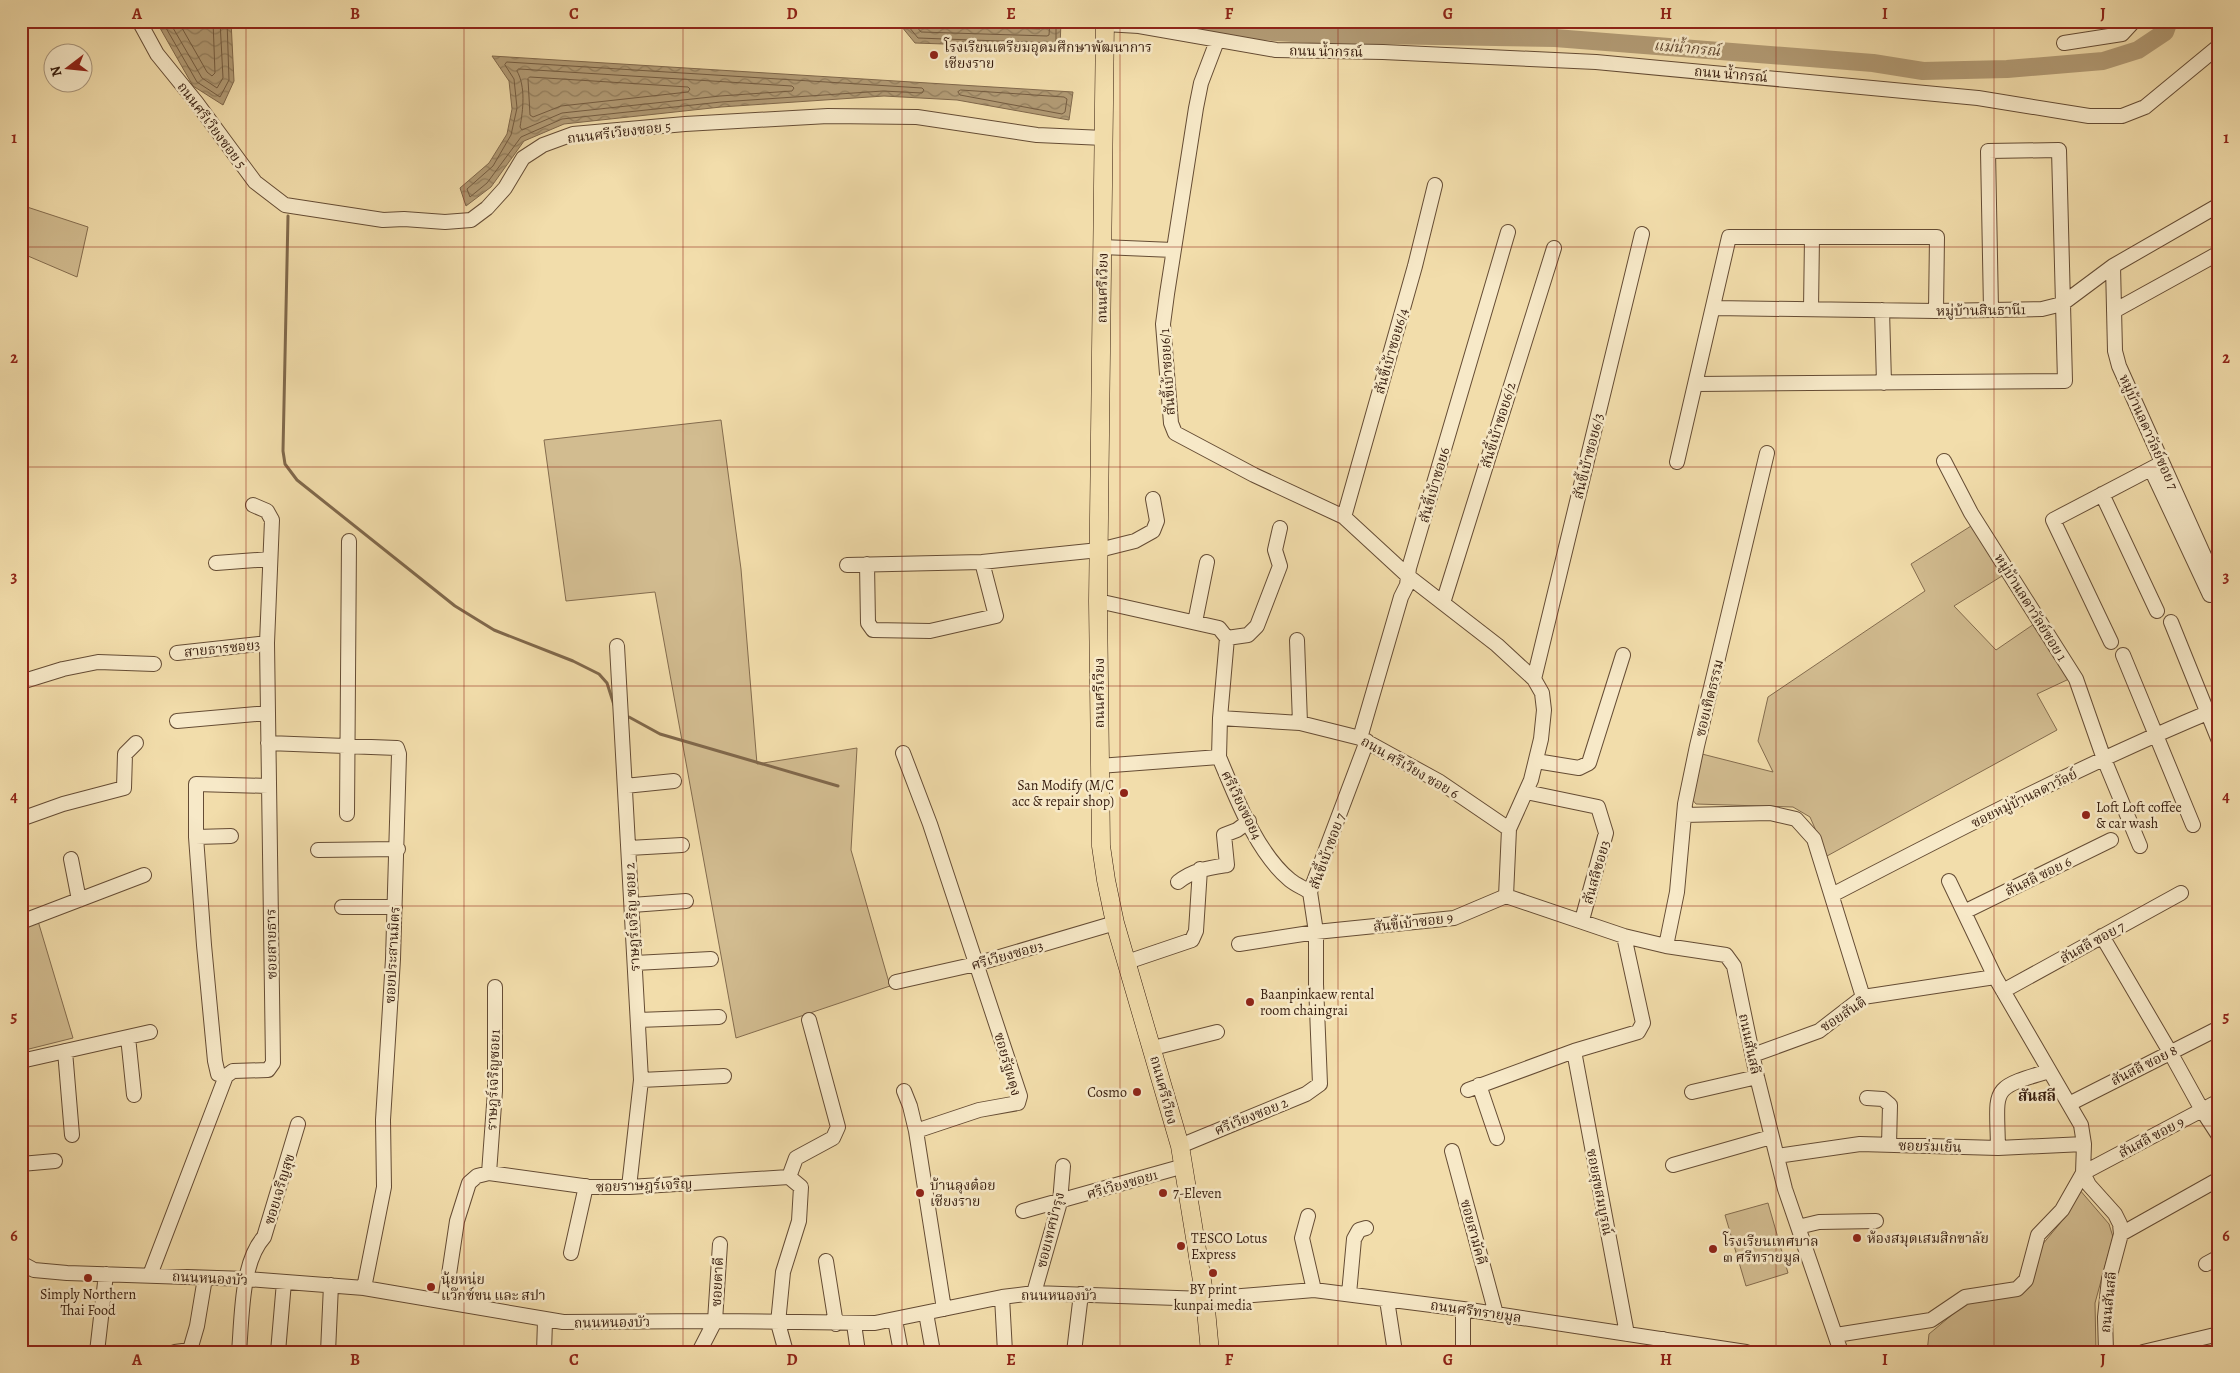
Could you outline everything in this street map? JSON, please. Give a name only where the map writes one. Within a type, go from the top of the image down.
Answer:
[{"type":"main road","name":"ถนนศรีเวียง","points":[[1105,22],[1098,550],[1101,846],[1115,923],[1153,1048],[1180,1146],[1205,1299],[1210,1352]]},
{"type":"street","name":"ถนนศรีเวียงซอย 5","points":[[139,21],[157,54],[196,102],[255,182],[285,205],[383,220],[404,219],[445,222],[471,220],[487,208],[505,188],[523,158],[543,145],[573,134],[721,122],[828,116],[917,117],[1037,135],[1104,138]]},
{"type":"street","points":[[2064,43],[2122,34],[2134,21]]},
{"type":"street","points":[[2212,21],[2219,24]]},
{"type":"street","name":"ถนน น้ำกรณ์","points":[[1105,22],[1139,26],[1276,50],[1383,52],[1606,63],[1978,98],[2089,116],[2122,116],[2145,107],[2219,46]]},
{"type":"street","name":"สันขี้เบ้าซอย6/1","points":[[1218,41],[1201,83],[1173,250],[1163,324],[1171,423],[1175,433],[1254,475],[1344,517],[1408,576],[1497,645],[1534,679]]},
{"type":"street","points":[[1696,384],[2065,381],[2059,150],[1988,151],[1991,309]]},
{"type":"street","name":"สันขี้เบ้าซอย6/4","points":[[1344,517],[1415,266],[1435,185]]},
{"type":"street","name":"หมู่บ้านสินธานี1","points":[[1714,308],[1936,311],[2042,309],[2062,304],[2113,266],[2219,205]]},
{"type":"street","name":"สันขี้เบ้าซอย6","points":[[1364,739],[1408,576],[1508,232]]},
{"type":"street","name":"สันขี้เบ้าซอย6/3","points":[[1534,679],[1642,234]]},
{"type":"street","points":[[1677,462],[1729,237],[1938,237],[1936,311]]},
{"type":"street","points":[[1811,309],[1812,237]]},
{"type":"street","points":[[1102,247],[1173,250]]},
{"type":"street","name":"สันขี้เบ้าซอย6/2","points":[[1443,603],[1554,248]]},
{"type":"street","points":[[2114,311],[2219,253]]},
{"type":"street","name":"หมู่บ้านลดาวัลย์ซอย 7","points":[[2113,266],[2116,358],[2156,466],[2215,592]]},
{"type":"street","points":[[1882,310],[1884,383]]},
{"type":"street","name":"ซอยเทิดธรรม","points":[[1666,946],[1677,892],[1684,815],[1697,746],[1768,453]]},
{"type":"street","name":"หมู่บ้านลดาวัลย์ซอย 1","points":[[1944,460],[1971,513],[2076,679],[2104,759],[2140,846]]},
{"type":"street","points":[[2110,642],[2054,520],[2156,466]]},
{"type":"street","points":[[2102,494],[2157,611]]},
{"type":"street","points":[[847,564],[982,562],[1098,550],[1135,540],[1153,531],[1157,521],[1153,499]]},
{"type":"street","name":"ซอยสายธาร","points":[[226,1076],[233,1071],[268,1070],[273,1063],[267,643],[272,520],[267,510],[253,505]]},
{"type":"street","points":[[1227,638],[1248,635],[1257,626],[1280,566],[1275,550],[1280,528]]},
{"type":"street","points":[[347,814],[349,541]]},
{"type":"street","points":[[216,563],[270,559]]},
{"type":"street","points":[[867,564],[868,623],[873,630],[930,631],[996,616],[982,562]]},
{"type":"street","points":[[1195,622],[1207,562]]},
{"type":"street","points":[[1098,601],[1219,628],[1227,638],[1220,718],[1219,758]]},
{"type":"street","points":[[2171,622],[2213,711],[2219,741]]},
{"type":"street","points":[[1297,640],[1300,723]]},
{"type":"street","name":"สายธารซอย3","points":[[177,653],[267,643]]},
{"type":"street","name":"ราษฎร์เจริญ ซอย 2","points":[[617,646],[641,1080],[629,1187]]},
{"type":"street","points":[[1536,761],[1579,768],[1589,763],[1623,655]]},
{"type":"street","points":[[2123,655],[2192,825]]},
{"type":"street","points":[[21,682],[64,669],[98,662],[154,664]]},
{"type":"street","points":[[1506,896],[1509,829],[1526,792],[1541,739],[1544,710],[1542,693],[1534,679]]},
{"type":"street","name":"ซอยหมู่บ้านลดาวัลย์","points":[[1832,895],[1991,813],[2156,734],[2213,711]]},
{"type":"street","points":[[177,721],[268,714]]},
{"type":"street","name":"ถนน ศรีเวียง ซอย 6","points":[[1220,718],[1300,723],[1364,739],[1440,782],[1509,829]]},
{"type":"street","name":"สันขี้เบ้าซอย 7","points":[[1320,1084],[1316,932],[1310,892],[1364,739]]},
{"type":"street","points":[[21,819],[62,804],[124,788],[125,754],[136,743]]},
{"type":"street","name":"ซอยประสานมิตร","points":[[268,743],[397,748],[399,754],[398,849],[382,1120],[384,1188],[364,1288]]},
{"type":"street","name":"ซอยรัฐผดุง","points":[[903,753],[930,824],[1020,1096],[1018,1103],[980,1110],[916,1131]]},
{"type":"street","name":"ศรีเวียงซอย4","points":[[1099,766],[1219,758],[1264,850],[1290,880],[1310,892]]},
{"type":"street","points":[[626,786],[674,782]]},
{"type":"street","points":[[150,1275],[226,1076],[218,1074],[215,1061],[196,837],[196,784],[268,786]]},
{"type":"street","name":"สันสลีซอย3","points":[[1526,792],[1598,807],[1606,833],[1582,920]]},
{"type":"street","points":[[1684,815],[1770,813],[1796,819],[1814,839],[1863,998]]},
{"type":"street","points":[[1178,882],[1187,874],[1200,869],[1227,864],[1224,835],[1237,830],[1249,821]]},
{"type":"street","points":[[196,837],[231,836]]},
{"type":"street","name":"สันสลี ซอย 6","points":[[1964,912],[2111,840]]},
{"type":"street","points":[[629,848],[682,845]]},
{"type":"street","points":[[318,850],[398,849]]},
{"type":"street","points":[[71,859],[79,900]]},
{"type":"street","points":[[1127,962],[1192,940],[1196,932],[1200,869]]},
{"type":"street","points":[[21,922],[144,874]]},
{"type":"street","points":[[1836,1335],[1931,1320],[1965,1298],[2017,1289],[2026,1280],[2038,1235],[2062,1210],[2083,1173],[2084,1144],[2081,1126],[1995,977],[1949,880]]},
{"type":"street","name":"สันสลี ซอย 7","points":[[2003,991],[2181,892]]},
{"type":"street","name":"ถนนสันสลี","points":[[1506,896],[1582,920],[1624,936],[1666,946],[1726,955],[1734,966],[1757,1077],[1777,1156],[1798,1227],[1841,1352]]},
{"type":"street","name":"สันขี้เบ้าซอย 9","points":[[1239,944],[1316,932],[1454,918],[1506,896]]},
{"type":"street","points":[[632,905],[686,901]]},
{"type":"street","points":[[342,907],[395,907]]},
{"type":"street","name":"ศรีเวียงซอย3","points":[[896,982],[976,964],[1115,923]]},
{"type":"street","points":[[1497,1138],[1474,1088],[1574,1051],[1638,1032],[1643,1023],[1624,936]]},
{"type":"street","points":[[2102,936],[2135,990],[2202,1110],[2219,1136]]},
{"type":"street","points":[[635,963],[711,960]]},
{"type":"street","name":"ซอยสันติ","points":[[1753,1055],[1819,1031],[1863,998],[1995,977]]},
{"type":"street","name":"ราษฎร์เจริญซอย1","points":[[489,1174],[495,1090],[495,987]]},
{"type":"street","points":[[638,1020],[719,1017]]},
{"type":"street","points":[[786,1352],[778,1323],[783,1272],[799,1221],[801,1187],[789,1177],[796,1158],[833,1138],[838,1127],[809,1020]]},
{"type":"street","name":"สันสลี ซอย 8","points":[[2069,1104],[2219,1028]]},
{"type":"street","points":[[21,1061],[150,1032]]},
{"type":"street","points":[[1153,1048],[1217,1032]]},
{"type":"street","points":[[128,1037],[134,1095]]},
{"type":"street","points":[[65,1051],[72,1135]]},
{"type":"street","name":"ซอยสุขสมบูรณ์","points":[[1574,1051],[1627,1334]]},
{"type":"street","points":[[1998,1148],[1997,1102],[2000,1091],[2013,1082],[2049,1070]]},
{"type":"street","points":[[641,1080],[724,1076]]},
{"type":"street","points":[[1692,1092],[1757,1077]]},
{"type":"street","name":"ศรีเวียงซอย 2","points":[[1180,1146],[1306,1094],[1320,1084]]},
{"type":"street","points":[[904,1091],[916,1131],[944,1309]]},
{"type":"street","points":[[1867,1098],[1883,1099],[1890,1105],[1890,1145]]},
{"type":"street","name":"สันสลี ซอย 9","points":[[2083,1173],[2219,1101]]},
{"type":"street","name":"ซอยเจริญสุข","points":[[239,1352],[246,1279],[255,1247],[264,1237],[298,1124]]},
{"type":"street","points":[[1673,1164],[1772,1137]]},
{"type":"street","name":"ซอยร่มเย็น","points":[[1777,1156],[1860,1144],[1998,1148],[2084,1144]]},
{"type":"street","name":"ซอยสามัคคี","points":[[1452,1151],[1496,1314]]},
{"type":"street","points":[[21,1164],[55,1161]]},
{"type":"street","name":"ซอยเทศบำรุง","points":[[1034,1293],[1060,1202],[1062,1166]]},
{"type":"street","name":"ศรีเวียงซอย1","points":[[1023,1211],[1184,1166]]},
{"type":"street","points":[[2083,1173],[2089,1185],[2115,1214],[2120,1224],[2121,1234],[2219,1179]]},
{"type":"street","points":[[445,1301],[457,1221],[469,1183],[477,1176],[489,1174]]},
{"type":"street","name":"ซอยราษฎร์เจริญ","points":[[489,1174],[586,1186],[629,1187],[789,1177]]},
{"type":"street","points":[[571,1253],[586,1186]]},
{"type":"street","points":[[1308,1216],[1302,1238],[1314,1290]]},
{"type":"street","points":[[1798,1227],[1819,1222],[1876,1221]]},
{"type":"street","points":[[1348,1294],[1354,1239],[1359,1230],[1366,1228]]},
{"type":"street","name":"ถนนสันสลี","points":[[2106,1352],[2105,1318],[2108,1279],[2121,1234]]},
{"type":"street","name":"ซอยตาดี","points":[[715,1321],[720,1244]]},
{"type":"street","points":[[2206,1264],[2219,1257]]},
{"type":"street","points":[[826,1261],[836,1324]]},
{"type":"street","name":"ถนนหนองบัว","points":[[21,1263],[34,1270],[246,1279],[364,1288],[563,1322],[715,1321],[854,1324],[895,1320],[1002,1297],[1034,1293],[1205,1299]]},
{"type":"street","points":[[97,1352],[106,1274]]},
{"type":"street","points":[[174,1352],[190,1350],[198,1326],[205,1278]]},
{"type":"street","points":[[278,1352],[284,1282]]},
{"type":"street","points":[[328,1352],[331,1285]]},
{"type":"street","name":"ถนนศรีทรายมูล","points":[[1205,1299],[1314,1290],[1463,1309],[1627,1334],[1662,1346],[1746,1352]]},
{"type":"street","points":[[1074,1352],[1081,1294]]},
{"type":"street","points":[[1002,1297],[1005,1352]]},
{"type":"street","points":[[1387,1300],[1395,1352]]},
{"type":"street","points":[[1463,1309],[1463,1352]]},
{"type":"street","points":[[926,1313],[933,1352]]},
{"type":"street","points":[[544,1352],[545,1320]]},
{"type":"street","points":[[895,1320],[902,1352]]},
{"type":"street","points":[[699,1352],[715,1321]]},
{"type":"street","points":[[854,1324],[858,1352]]},
{"type":"street","points":[[2144,1352],[2219,1334]]},
{"type":"shaded area","points":[[21,205],[88,227],[77,277],[21,253]]},
{"type":"shaded area","points":[[721,420],[741,569],[757,764],[857,748],[851,850],[890,986],[736,1038],[655,592],[566,601],[544,440]]},
{"type":"shaded area","points":[[1971,526],[1976,528],[2002,576],[1954,606],[1996,650],[2034,624],[2069,679],[2037,694],[2057,730],[1827,856],[1810,817],[1793,807],[1696,804],[1691,798],[1702,754],[1773,772],[1758,741],[1768,697],[1925,591],[1911,564]]},
{"type":"shaded area","points":[[38,921],[73,1038],[21,1051],[21,927]]},
{"type":"shaded area","points":[[2079,1189],[2109,1224],[2113,1237],[2095,1303],[2096,1352],[1927,1352],[1929,1334],[1965,1304],[2021,1295],[2030,1286],[2042,1245],[2066,1216]]},
{"type":"shaded area","points":[[1768,1203],[1788,1273],[1746,1286],[1725,1215]]},
{"type":"water","points":[[156,21],[231,21],[234,81],[223,105],[193,86]]},
{"type":"water","points":[[897,21],[1061,21],[1060,48],[915,43]]},
{"type":"water","points":[[492,56],[1073,92],[1069,120],[957,100],[884,96],[721,107],[564,124],[524,141],[491,187],[466,206],[460,188],[489,163],[507,134],[512,109],[509,81]]},
{"type":"waterway","name":"แม่น้ำกรณ์","points":[[1190,21],[1240,30],[1311,34],[1555,38],[1873,63],[1923,71],[2007,69],[2103,61],[2138,50],[2165,32],[2169,21]]},
{"type":"waterway","points":[[288,216],[283,451],[285,464],[297,480],[455,606],[494,630],[573,661],[599,674],[607,683],[614,705]]},
{"type":"waterway","points":[[629,717],[660,734],[838,786]]},
{"type":"place","name":"โรงเรียนเตรียมอุดมศึกษาพัฒนาการ เชียงราย","points":[[934,55]]},
{"type":"place","name":"San Modify (M/C acc & repair shop)","points":[[1124,793]]},
{"type":"place","name":"Loft Loft coffee & car wash","points":[[2086,815]]},
{"type":"place","name":"Baanpinkaew rental room chaingrai","points":[[1250,1002]]},
{"type":"place","name":"Cosmo","points":[[1137,1092]]},
{"type":"place","name":"บ้านลุงต๋อย เชียงราย","points":[[920,1193]]},
{"type":"place","name":"7-Eleven","points":[[1163,1193]]},
{"type":"place","name":"ห้องสมุดเสมสิกขาลัย","points":[[1857,1238]]},
{"type":"place","name":"TESCO Lotus Express","points":[[1181,1246]]},
{"type":"place","name":"โรงเรียนเทศบาล ๓ ศรีทรายมูล","points":[[1713,1249]]},
{"type":"place","name":"BY print kunpai media","points":[[1213,1273]]},
{"type":"place","name":"Simply Northern Thai Food","points":[[88,1278]]},
{"type":"place","name":"นุ้ยหนุ่ย แว๊กซ์ขน และ สปา","points":[[431,1287]]},
{"type":"district","name":"สันสลี","points":[[2037,1096]]}]
